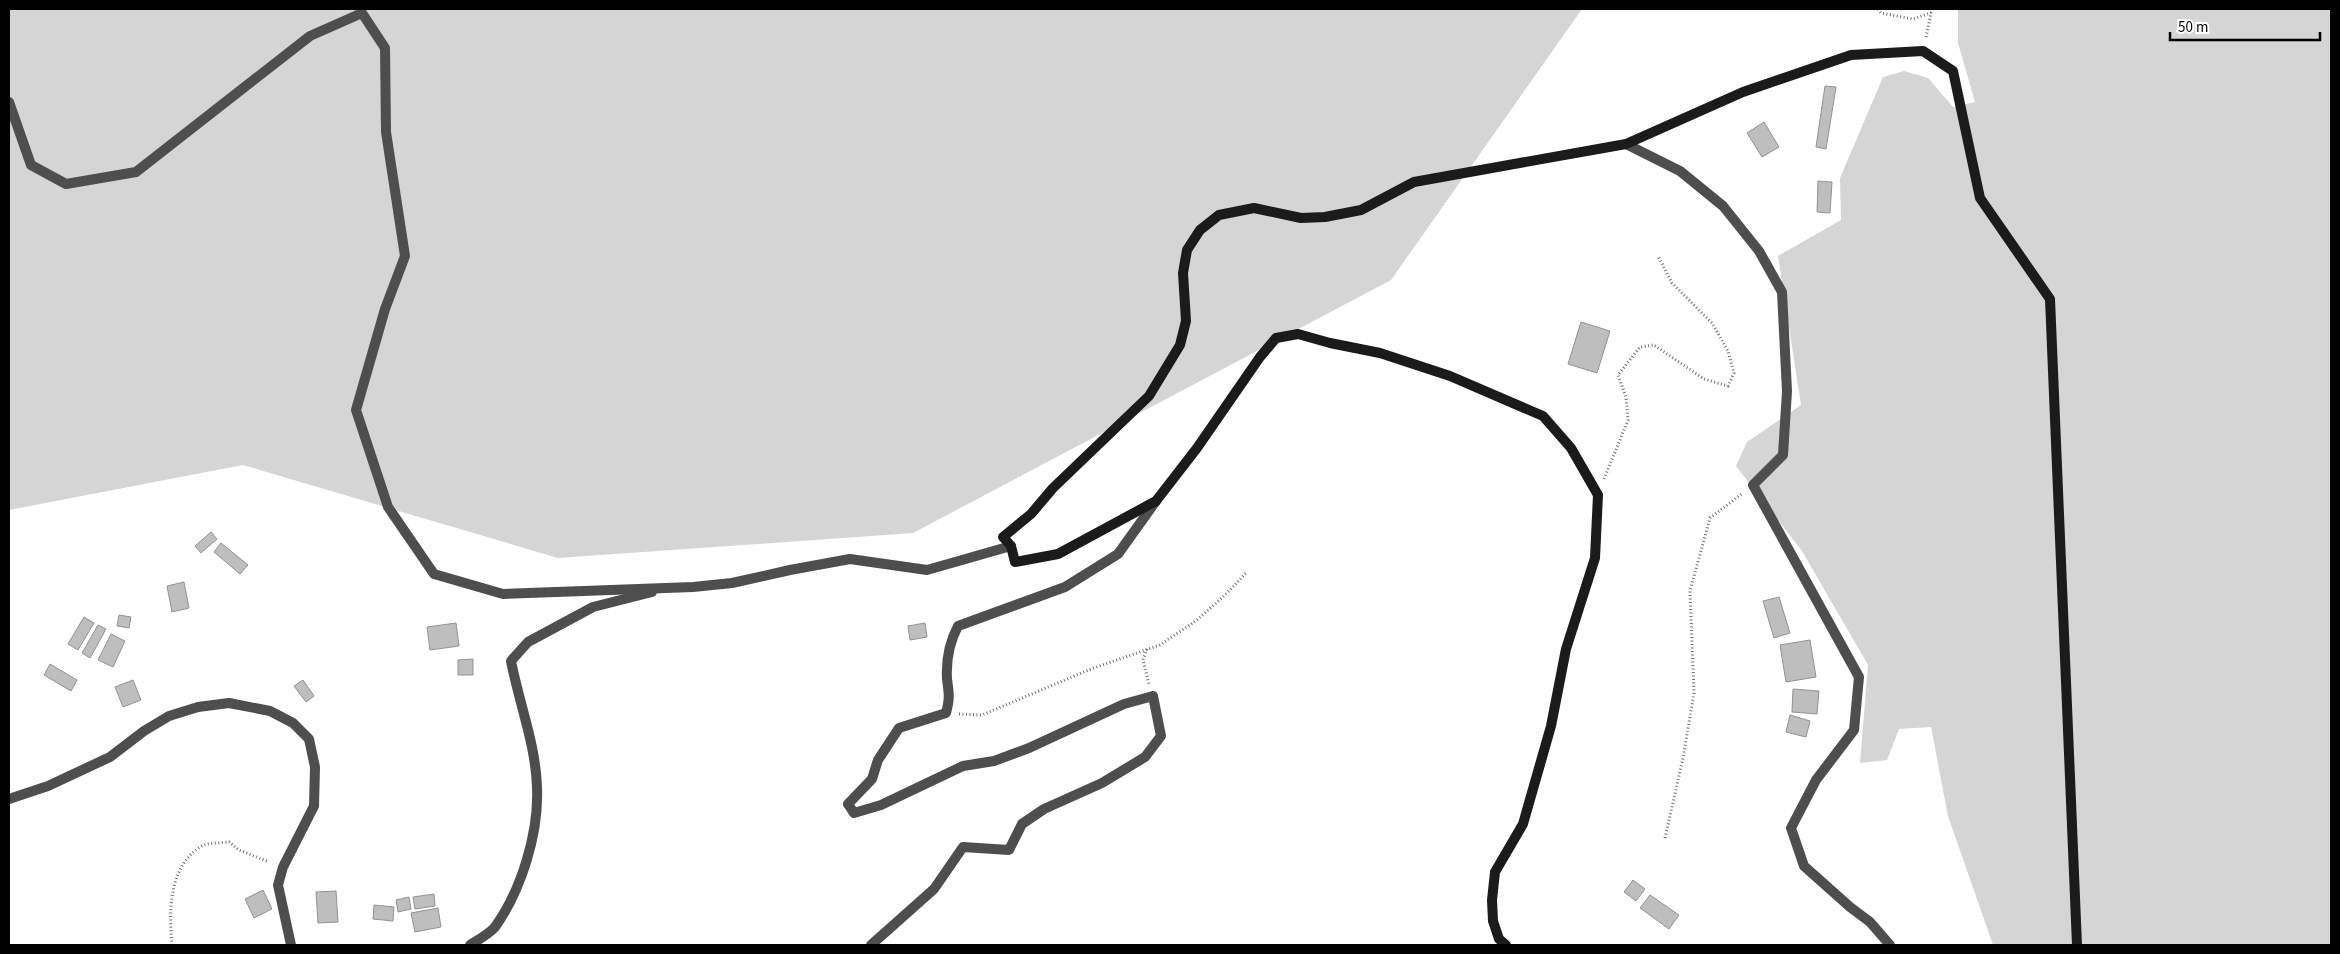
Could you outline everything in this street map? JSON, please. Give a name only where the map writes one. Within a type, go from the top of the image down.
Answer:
[{"type":"main road","points":[[1506,945],[1499,939],[1493,921],[1492,900],[1495,872],[1523,824],[1536,784],[1551,726],[1566,649],[1595,558],[1598,495],[1571,448],[1543,416],[1450,376],[1380,353],[1330,343],[1298,334],[1276,338],[1260,357],[1197,448],[1156,501],[1058,554],[1015,562],[1011,546],[1003,537],[1031,514],[1053,488],[1148,396],[1180,344],[1186,321],[1183,273],[1187,250],[1200,230],[1219,215],[1254,208],[1301,218],[1325,217],[1361,210],[1414,182],[1626,144],[1742,92],[1851,55],[1923,51],[1953,71],[1980,198],[2050,299],[2077,945]]},
{"type":"street","points":[[9,102],[31,165],[66,184],[136,172],[310,36],[362,13],[385,48],[386,132],[405,256],[385,309],[356,410],[388,507],[434,574],[503,594],[674,586],[732,583],[790,570],[850,560],[926,570],[1011,546]]},
{"type":"street","points":[[1626,144],[1680,171],[1723,206],[1759,251],[1782,292],[1787,391],[1784,455],[1753,485],[1859,677],[1854,730],[1816,780],[1791,828],[1804,866],[1850,907],[1870,922],[1890,945]]},
{"type":"street","points":[[870,945],[934,889],[963,847],[1009,850],[1022,824],[1044,809],[1102,783],[1145,757],[1161,736],[1153,696],[1124,704],[1029,748],[994,760],[963,766],[881,805],[854,813],[848,804],[872,779],[878,760],[899,728],[946,713],[951,697],[947,678],[950,642],[958,626],[1015,603],[1065,587],[1118,554],[1156,501]]},
{"type":"street","points":[[470,945],[494,928],[522,878],[536,817],[538,788],[534,756],[511,662],[528,642],[594,607],[674,586]]},
{"type":"street","points":[[9,799],[48,786],[110,757],[169,716],[198,707],[229,703],[270,711],[293,723],[309,739],[316,767],[314,806],[283,867],[278,886],[291,945]]},
{"type":"path","points":[[1878,9],[1881,13],[1913,19],[1932,11]]},
{"type":"path","points":[[1923,51],[1932,11]]},
{"type":"path","points":[[1598,495],[1628,420],[1626,397],[1618,376],[1640,347],[1654,345],[1704,379],[1728,386],[1734,372],[1728,351],[1712,323],[1672,283],[1658,256]]},
{"type":"path","points":[[1665,838],[1683,758],[1694,693],[1690,592],[1710,518],[1753,485]]},
{"type":"path","points":[[946,713],[982,715],[1091,669],[1160,645],[1197,620],[1225,596],[1247,572]]},
{"type":"path","points":[[1147,649],[1143,660],[1153,696]]},
{"type":"path","points":[[172,945],[170,922],[172,891],[186,862],[203,846],[229,842],[239,850],[283,867]]},
{"type":"shaded area","points":[[9,9],[1582,9],[1391,280],[913,533],[558,558],[243,465],[9,510]]},
{"type":"shaded area","points":[[1958,9],[2331,9],[2331,945],[1993,945],[1948,816],[1931,727],[1899,729],[1887,760],[1860,763],[1868,665],[1802,551],[1736,466],[1747,442],[1801,405],[1778,256],[1841,220],[1840,178],[1883,77],[1904,71],[1928,78],[1953,107],[1975,102],[1958,43]]},
{"type":"building","points":[[1825,86],[1836,87],[1826,149],[1816,147]]},
{"type":"building","points":[[1764,122],[1779,147],[1762,157],[1747,133]]},
{"type":"building","points":[[1818,181],[1832,182],[1830,213],[1817,212]]},
{"type":"building","points":[[1581,322],[1610,331],[1597,373],[1568,364]]},
{"type":"building","points":[[211,532],[217,539],[201,553],[195,546]]},
{"type":"building","points":[[221,543],[248,565],[240,574],[214,552]]},
{"type":"building","points":[[184,582],[189,608],[172,612],[167,586]]},
{"type":"building","points":[[1779,597],[1790,633],[1774,638],[1763,601]]},
{"type":"building","points":[[119,615],[131,617],[129,628],[117,626]]},
{"type":"building","points":[[84,617],[94,623],[78,650],[68,644]]},
{"type":"building","points":[[456,623],[459,646],[430,650],[427,627]]},
{"type":"building","points":[[925,623],[927,637],[910,640],[908,626]]},
{"type":"building","points":[[98,625],[106,629],[90,658],[82,653]]},
{"type":"building","points":[[111,634],[125,641],[113,667],[98,660]]},
{"type":"building","points":[[1810,640],[1816,677],[1786,682],[1780,645]]},
{"type":"building","points":[[473,659],[473,675],[458,675],[458,660]]},
{"type":"building","points":[[50,664],[77,680],[71,691],[44,675]]},
{"type":"building","points":[[133,680],[141,700],[123,707],[115,687]]},
{"type":"building","points":[[303,680],[314,696],[306,702],[294,686]]},
{"type":"building","points":[[1793,689],[1819,691],[1817,714],[1792,712]]},
{"type":"building","points":[[1790,715],[1810,721],[1806,737],[1786,732]]},
{"type":"building","points":[[1633,880],[1645,889],[1636,901],[1624,892]]},
{"type":"building","points":[[263,890],[272,909],[254,918],[245,899]]},
{"type":"building","points":[[336,891],[338,922],[318,923],[316,892]]},
{"type":"building","points":[[434,894],[435,906],[415,909],[413,897]]},
{"type":"building","points":[[1650,895],[1679,915],[1669,929],[1640,908]]},
{"type":"building","points":[[409,897],[411,909],[398,912],[396,900]]},
{"type":"building","points":[[374,905],[394,907],[393,921],[373,919]]},
{"type":"building","points":[[438,908],[441,927],[415,932],[411,913]]}]
